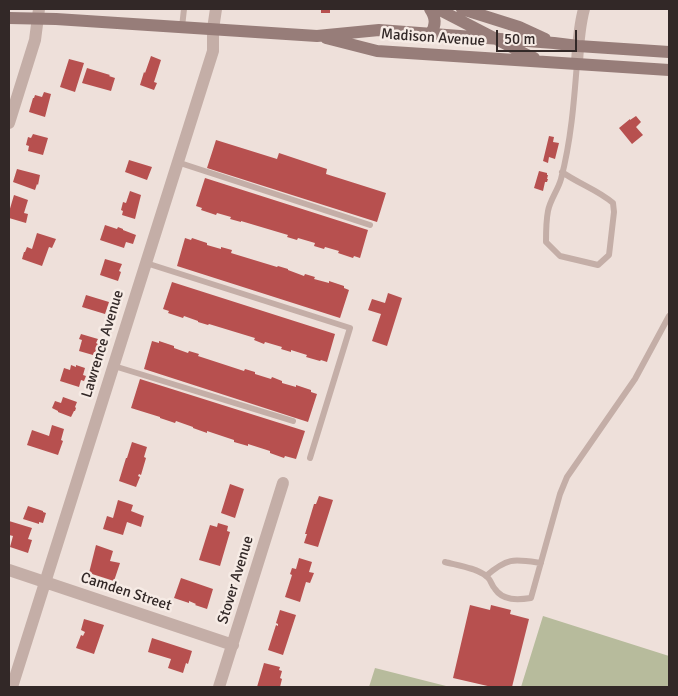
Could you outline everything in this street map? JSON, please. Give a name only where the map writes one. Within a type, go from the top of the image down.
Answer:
[{"type":"main road","points":[[430,9],[435,20],[431,34]]},
{"type":"main road","points":[[438,9],[497,38],[527,56],[545,62]]},
{"type":"main road","points":[[462,9],[519,27],[554,43]]},
{"type":"main road","name":"Madison Avenue","points":[[9,18],[39,14],[182,27],[317,36],[379,30],[669,52]]},
{"type":"main road","name":"Madison Avenue","points":[[317,36],[377,51],[669,70]]},
{"type":"street","name":"Lawrence Avenue","points":[[12,687],[213,51],[213,29],[216,9]]},
{"type":"street","points":[[577,64],[581,19],[584,9]]},
{"type":"street","points":[[9,123],[35,40],[39,14]]},
{"type":"street","name":"Stover Avenue","points":[[219,687],[283,483]]},
{"type":"street","name":"Camden Street","points":[[9,570],[233,645]]},
{"type":"lane","points":[[182,27],[184,9]]},
{"type":"lane","points":[[562,172],[604,195],[613,203],[614,212],[609,254],[598,265],[560,256],[546,242],[548,210],[561,180],[562,172],[568,143],[577,64]]},
{"type":"lane","points":[[178,162],[370,225]]},
{"type":"lane","points":[[146,263],[350,328],[310,458]]},
{"type":"lane","points":[[445,562],[477,571],[486,576],[503,597],[520,600],[531,598],[560,494],[567,477],[635,379],[669,316]]},
{"type":"lane","points":[[114,366],[293,421]]},
{"type":"lane","points":[[486,576],[504,562],[512,560],[541,563]]},
{"type":"green space","points":[[543,616],[669,656],[669,687],[521,687]]},
{"type":"green space","points":[[375,668],[450,687],[369,687]]},
{"type":"building","points":[[321,9],[330,9],[330,13],[321,13]]},
{"type":"building","points":[[151,56],[161,60],[154,82],[157,83],[154,90],[140,85]]},
{"type":"building","points":[[69,59],[84,63],[75,92],[60,87]]},
{"type":"building","points":[[87,68],[115,78],[111,91],[82,83]]},
{"type":"building","points":[[44,92],[51,94],[45,117],[29,112],[35,95],[42,97]]},
{"type":"building","points":[[636,116],[641,122],[636,127],[643,135],[632,144],[619,128]]},
{"type":"building","points":[[33,134],[48,138],[43,155],[28,151],[29,146],[26,145],[28,137],[31,138]]},
{"type":"building","points":[[549,136],[554,137],[553,142],[559,143],[555,159],[549,157],[548,163],[543,161]]},
{"type":"building","points":[[216,140],[277,159],[279,153],[327,169],[326,174],[386,193],[377,222],[207,168]]},
{"type":"building","points":[[129,160],[152,167],[147,180],[125,172]]},
{"type":"building","points":[[17,169],[40,175],[35,190],[13,182]]},
{"type":"building","points":[[539,171],[548,175],[543,191],[534,188]]},
{"type":"building","points":[[205,178],[368,230],[360,258],[354,256],[353,258],[338,253],[339,251],[314,246],[315,243],[298,238],[297,240],[287,237],[288,235],[230,219],[231,217],[201,210],[202,208],[196,206]]},
{"type":"building","points":[[130,191],[141,195],[135,219],[122,215],[123,211],[121,210],[123,202],[126,203]]},
{"type":"building","points":[[14,195],[28,200],[24,213],[28,214],[26,223],[9,218]]},
{"type":"building","points":[[105,225],[117,229],[118,227],[136,235],[133,244],[126,242],[124,248],[100,240]]},
{"type":"building","points":[[37,233],[56,239],[52,248],[49,247],[42,266],[22,259],[27,247],[32,249]]},
{"type":"building","points":[[185,238],[191,240],[192,238],[221,249],[221,247],[232,250],[231,253],[288,269],[304,276],[305,274],[315,277],[314,279],[344,286],[344,288],[349,290],[340,318],[177,266]]},
{"type":"building","points":[[105,259],[122,264],[118,281],[100,275]]},
{"type":"building","points":[[172,282],[335,334],[327,362],[306,357],[307,355],[291,350],[291,352],[281,349],[282,347],[265,342],[264,344],[254,340],[255,338],[198,322],[184,316],[183,318],[168,313],[169,311],[163,309]]},
{"type":"building","points":[[388,293],[402,298],[387,346],[372,341],[381,314],[368,310],[372,299],[385,303]]},
{"type":"building","points":[[86,295],[109,302],[105,314],[82,307]]},
{"type":"building","points":[[81,334],[98,339],[96,343],[100,345],[98,353],[94,352],[93,355],[79,351],[82,340],[79,339]]},
{"type":"building","points":[[152,341],[159,343],[159,341],[188,353],[189,351],[199,354],[198,356],[244,371],[245,369],[271,379],[272,377],[282,381],[282,383],[311,390],[311,392],[317,394],[308,422],[144,369]]},
{"type":"building","points":[[71,365],[85,368],[83,375],[86,376],[84,381],[81,380],[79,387],[60,381],[64,368],[70,370]]},
{"type":"building","points":[[140,379],[305,431],[296,459],[285,456],[284,458],[270,453],[270,451],[234,442],[234,440],[207,431],[207,433],[176,421],[175,423],[131,408]]},
{"type":"building","points":[[63,397],[77,402],[71,417],[52,408],[55,401],[61,403]]},
{"type":"building","points":[[52,425],[64,429],[61,440],[63,441],[58,455],[27,445],[32,430],[49,436]]},
{"type":"building","points":[[132,442],[147,447],[144,457],[146,458],[141,475],[139,474],[138,476],[140,477],[136,487],[119,481]]},
{"type":"building","points":[[230,484],[244,489],[235,518],[221,513]]},
{"type":"building","points":[[319,496],[333,500],[318,547],[304,543],[314,504],[316,504]]},
{"type":"building","points":[[118,500],[133,505],[131,511],[144,516],[141,527],[127,522],[123,535],[103,529],[107,516],[113,518]]},
{"type":"building","points":[[28,506],[46,513],[43,523],[39,522],[39,524],[23,519]]},
{"type":"building","points":[[9,521],[32,528],[28,539],[32,540],[28,553],[10,547],[13,536],[9,535]]},
{"type":"building","points":[[218,523],[228,526],[227,531],[230,532],[220,566],[199,560],[210,525],[217,527]]},
{"type":"building","points":[[96,545],[113,551],[110,561],[120,563],[114,581],[89,573]]},
{"type":"building","points":[[299,558],[312,562],[309,572],[314,573],[310,583],[306,582],[300,602],[285,597],[292,575],[290,574],[292,568],[296,569]]},
{"type":"building","points":[[181,578],[213,589],[207,609],[189,601],[189,603],[174,598]]},
{"type":"building","points":[[470,605],[490,610],[491,605],[511,610],[510,614],[529,619],[512,687],[492,687],[453,678]]},
{"type":"building","points":[[280,610],[296,615],[283,655],[268,650],[276,625],[278,626],[276,623]]},
{"type":"building","points":[[84,619],[104,625],[94,654],[76,648],[81,635],[83,636],[85,632],[81,630]]},
{"type":"building","points":[[152,638],[192,651],[183,673],[168,668],[171,659],[148,652]]},
{"type":"building","points":[[264,663],[280,667],[279,670],[282,671],[280,678],[282,679],[280,687],[257,687]]}]
